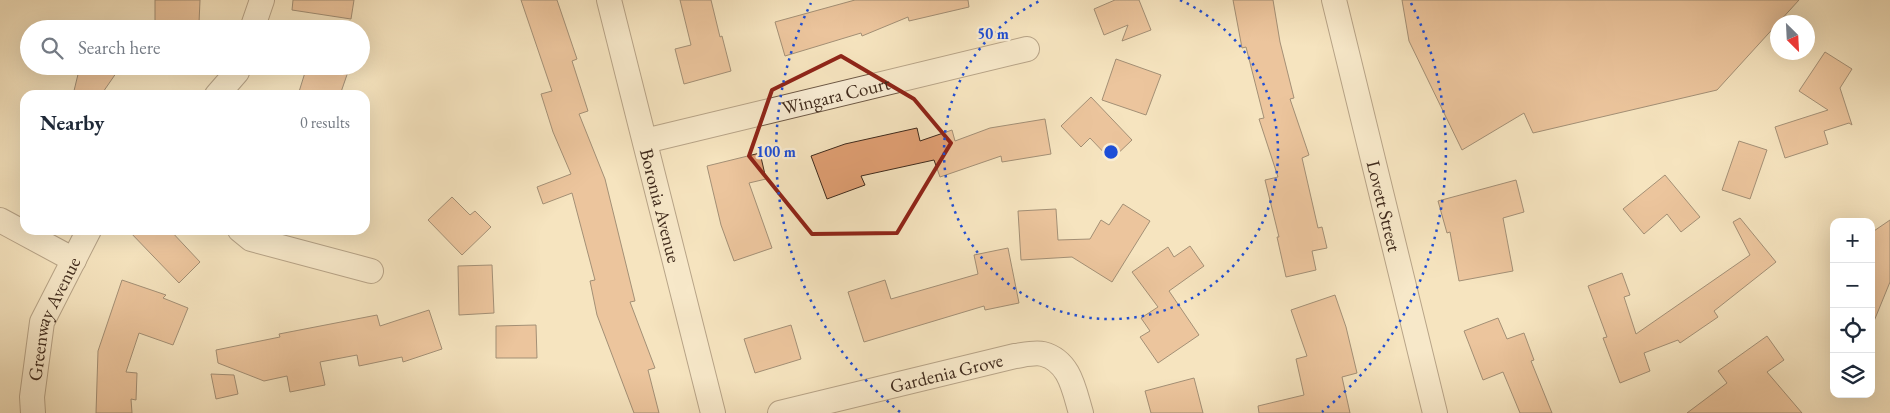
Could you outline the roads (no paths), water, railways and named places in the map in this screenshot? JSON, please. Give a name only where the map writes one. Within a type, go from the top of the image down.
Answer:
[{"type":"street","points":[[255,20],[262,0]]},
{"type":"street","name":"Boronia Avenue","points":[[609,0],[712,413]]},
{"type":"street","name":"Lovett Street","points":[[1334,0],[1435,413]]},
{"type":"street","name":"Wingara Court","points":[[645,141],[1028,49]]},
{"type":"street","points":[[222,90],[235,75]]},
{"type":"street","points":[[0,220],[20,231]]},
{"type":"street","points":[[28,235],[74,260]]},
{"type":"street","name":"Greenway Avenue","points":[[33,413],[32,397],[42,322],[86,235]]},
{"type":"street","points":[[246,235],[251,239],[371,271]]},
{"type":"street","name":"Gardenia Grove","points":[[780,413],[1015,356],[1042,354],[1062,364],[1073,385],[1080,413]]}]
